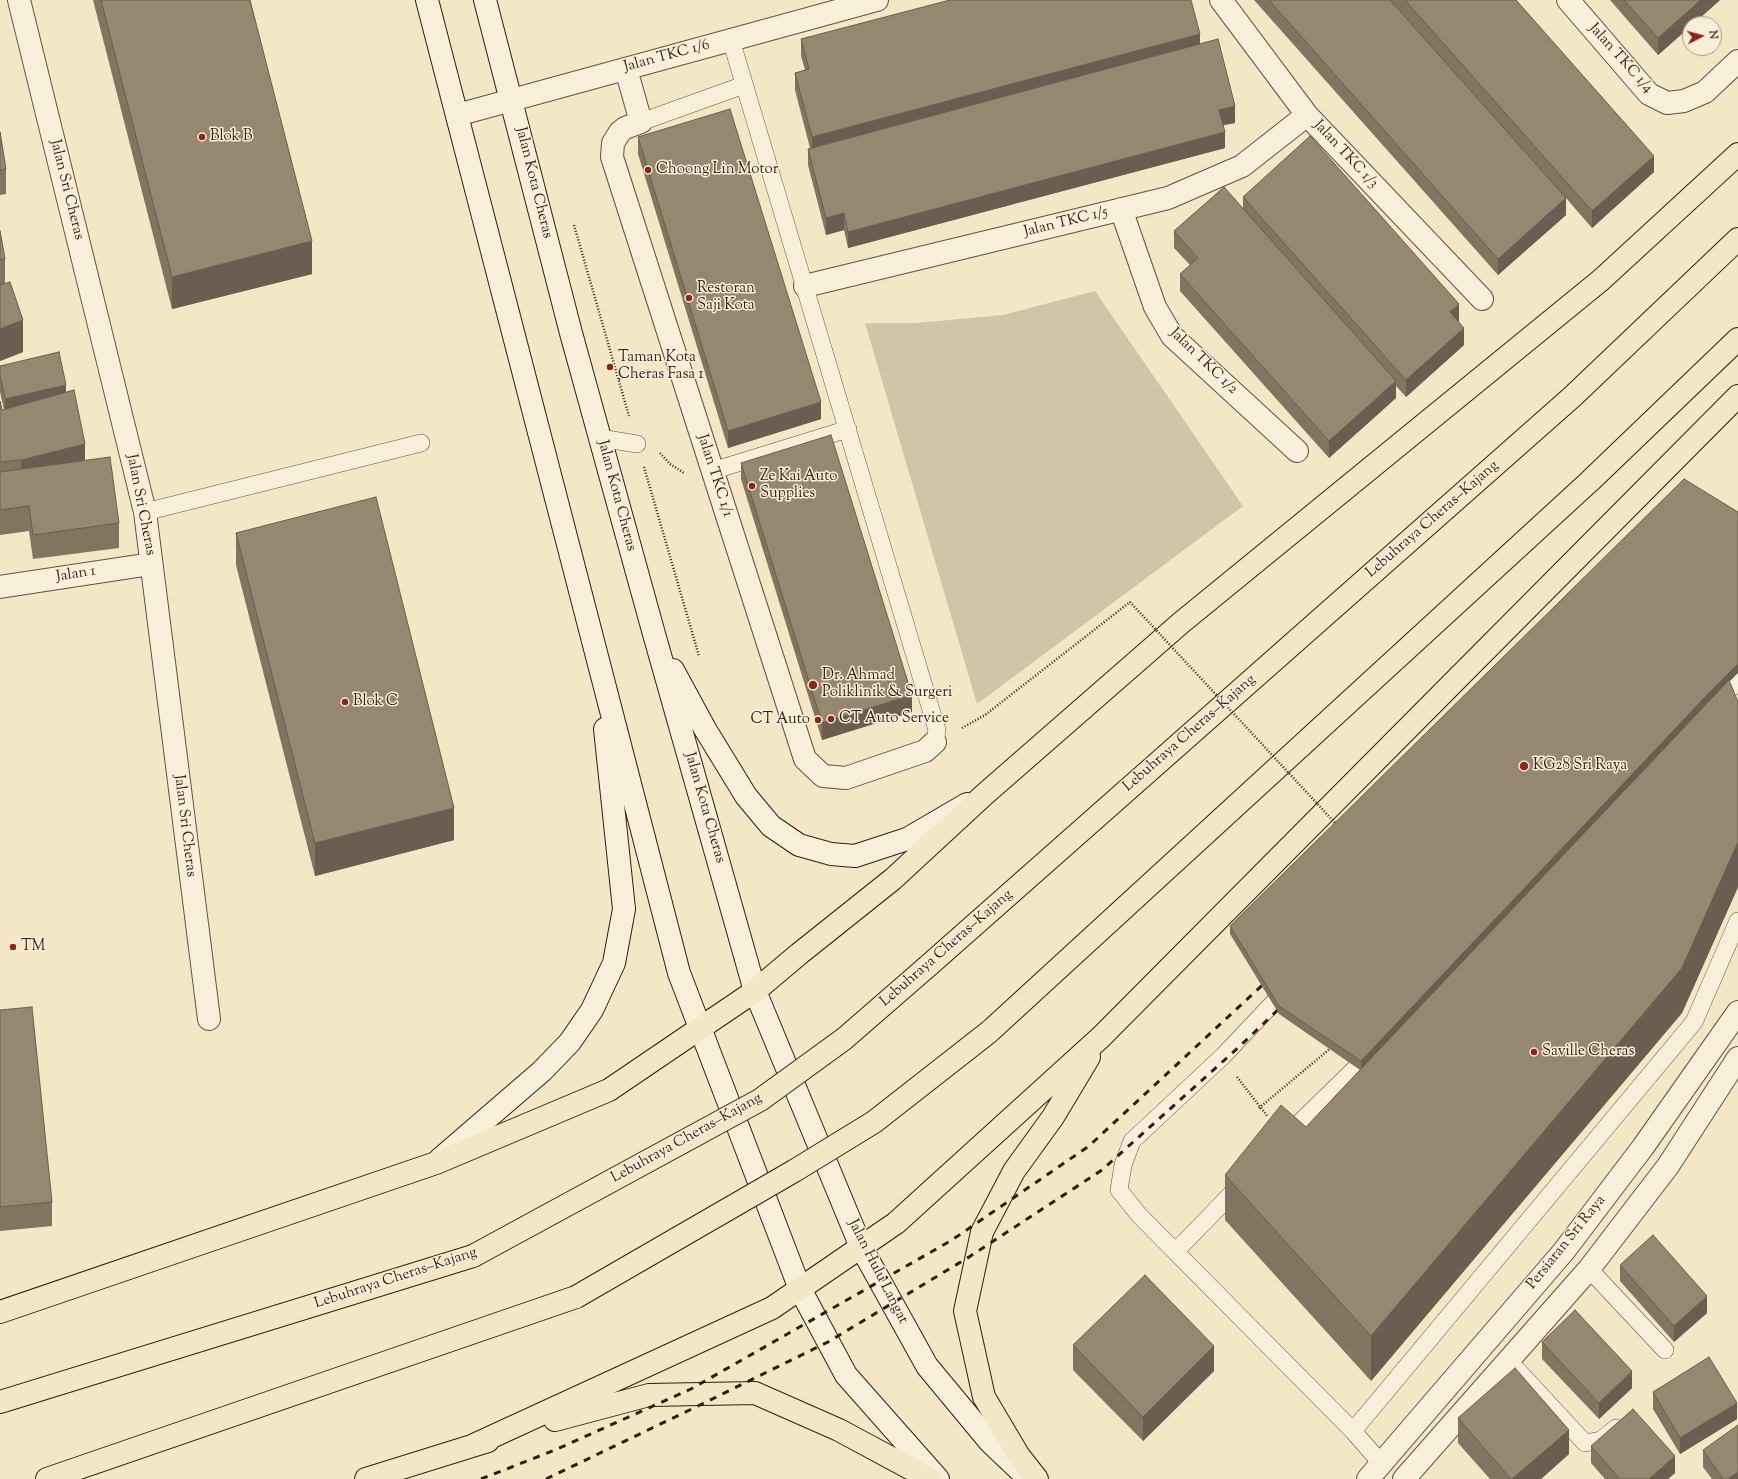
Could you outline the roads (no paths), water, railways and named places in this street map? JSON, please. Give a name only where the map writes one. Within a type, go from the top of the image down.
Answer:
[{"type":"highway","points":[[0,1312],[436,1163],[609,1090],[755,991],[893,879],[985,794],[1182,622],[1601,280],[1738,154]]},
{"type":"highway","name":"Lebuhraya Cheras–Kajang","points":[[0,1402],[473,1256],[760,1100],[844,1039],[928,966],[1566,402],[1738,239]]},
{"type":"highway","points":[[47,1479],[576,1297],[768,1186],[874,1122],[989,1032],[1590,481],[1738,339]]},
{"type":"highway","points":[[474,1445],[772,1308],[896,1223],[1101,1038],[1738,396]]},
{"type":"highway","points":[[1037,1479],[1019,1456],[984,1397],[965,1311],[982,1232],[1014,1171],[1053,1117],[1101,1038]]},
{"type":"highway","points":[[366,1479],[570,1415],[649,1395],[755,1393],[839,1430],[930,1479]]},
{"type":"street","name":"Jalan Sri Cheras","points":[[19,0],[145,512],[209,1019]]},
{"type":"street","points":[[427,0],[679,973],[800,1289],[846,1375],[938,1479]]},
{"type":"street","name":"Jalan Kota Cheras","points":[[484,0],[512,100],[571,333],[755,991]]},
{"type":"street","name":"Jalan TKC 1/6","points":[[457,115],[877,0]]},
{"type":"street","name":"Jalan TKC 1/3","points":[[1221,0],[1307,115],[1482,299]]},
{"type":"street","name":"Jalan TKC 1/4","points":[[1568,0],[1649,94],[1667,103],[1684,101],[1705,92],[1738,61]]},
{"type":"street","points":[[626,69],[641,122]]},
{"type":"street","name":"Jalan TKC 1/5","points":[[805,286],[1168,198],[1242,166],[1307,115]]},
{"type":"street","name":"Jalan TKC 1/1","points":[[641,122],[625,128],[620,132],[613,143],[612,157],[805,759],[823,776],[846,778],[925,751],[935,742]]},
{"type":"street","name":"Jalan TKC 1/2","points":[[1121,209],[1155,307],[1172,336],[1297,451]]},
{"type":"street","name":"Jalan 1","points":[[0,586],[151,564]]},
{"type":"street","points":[[654,634],[705,729],[746,796],[771,826],[798,845],[831,854],[855,856],[907,839],[985,794]]},
{"type":"street","points":[[436,1163],[542,1071],[570,1042],[592,1010],[614,963],[624,909],[597,655]]},
{"type":"street","name":"Jalan Hulu Langat","points":[[755,991],[861,1248],[927,1366],[990,1442],[1029,1479]]},
{"type":"street","name":"Persiaran Sri Raya","points":[[1374,1471],[1564,1251],[1643,1147],[1738,1012]]},
{"type":"street","points":[[1404,1479],[1589,1269],[1668,1166],[1738,1058]]},
{"type":"lane","points":[[731,40],[937,730],[935,742]]},
{"type":"lane","points":[[641,122],[744,85]]},
{"type":"lane","points":[[712,471],[848,429]]},
{"type":"lane","points":[[600,438],[637,444]]},
{"type":"lane","points":[[145,512],[421,443]]},
{"type":"lane","points":[[1703,717],[1738,680]]},
{"type":"lane","points":[[1353,1431],[1694,1022],[1738,921]]},
{"type":"lane","points":[[1277,999],[1223,1056],[1132,1141],[1123,1165],[1119,1190],[1139,1215],[1353,1431],[1374,1471]]},
{"type":"lane","points":[[1280,1143],[1386,1038]]},
{"type":"lane","points":[[1176,1252],[1253,1171]]},
{"type":"lane","points":[[1589,1269],[1665,1350]]},
{"type":"lane","points":[[1509,1361],[1585,1443],[1601,1440],[1630,1418]]},
{"type":"railway","points":[[481,1479],[555,1450],[691,1389],[952,1240],[1089,1146],[1270,978]]},
{"type":"railway","points":[[546,1479],[828,1342],[969,1257],[1102,1170],[1239,1047],[1284,1004]]},
{"type":"place","name":"Blok B","points":[[202,137]]},
{"type":"place","name":"Choong Lin Motor","points":[[648,170]]},
{"type":"place","name":"Restoran Saji Kota","points":[[689,298]]},
{"type":"place","name":"Taman Kota Cheras Fasa 1","points":[[610,367]]},
{"type":"place","name":"Ze Kai Auto Supplies","points":[[752,486]]},
{"type":"place","name":"Dr. Ahmad Poliklinik & Surgeri","points":[[813,685]]},
{"type":"place","name":"Blok C","points":[[345,702]]},
{"type":"place","name":"CT Auto Service","points":[[831,719]]},
{"type":"place","name":"CT Auto","points":[[818,720]]},
{"type":"place","name":"KG28 Sri Raya","points":[[1524,766]]},
{"type":"place","name":"TM","points":[[13,947]]},
{"type":"place","name":"Saville Cheras","points":[[1534,1052]]}]
